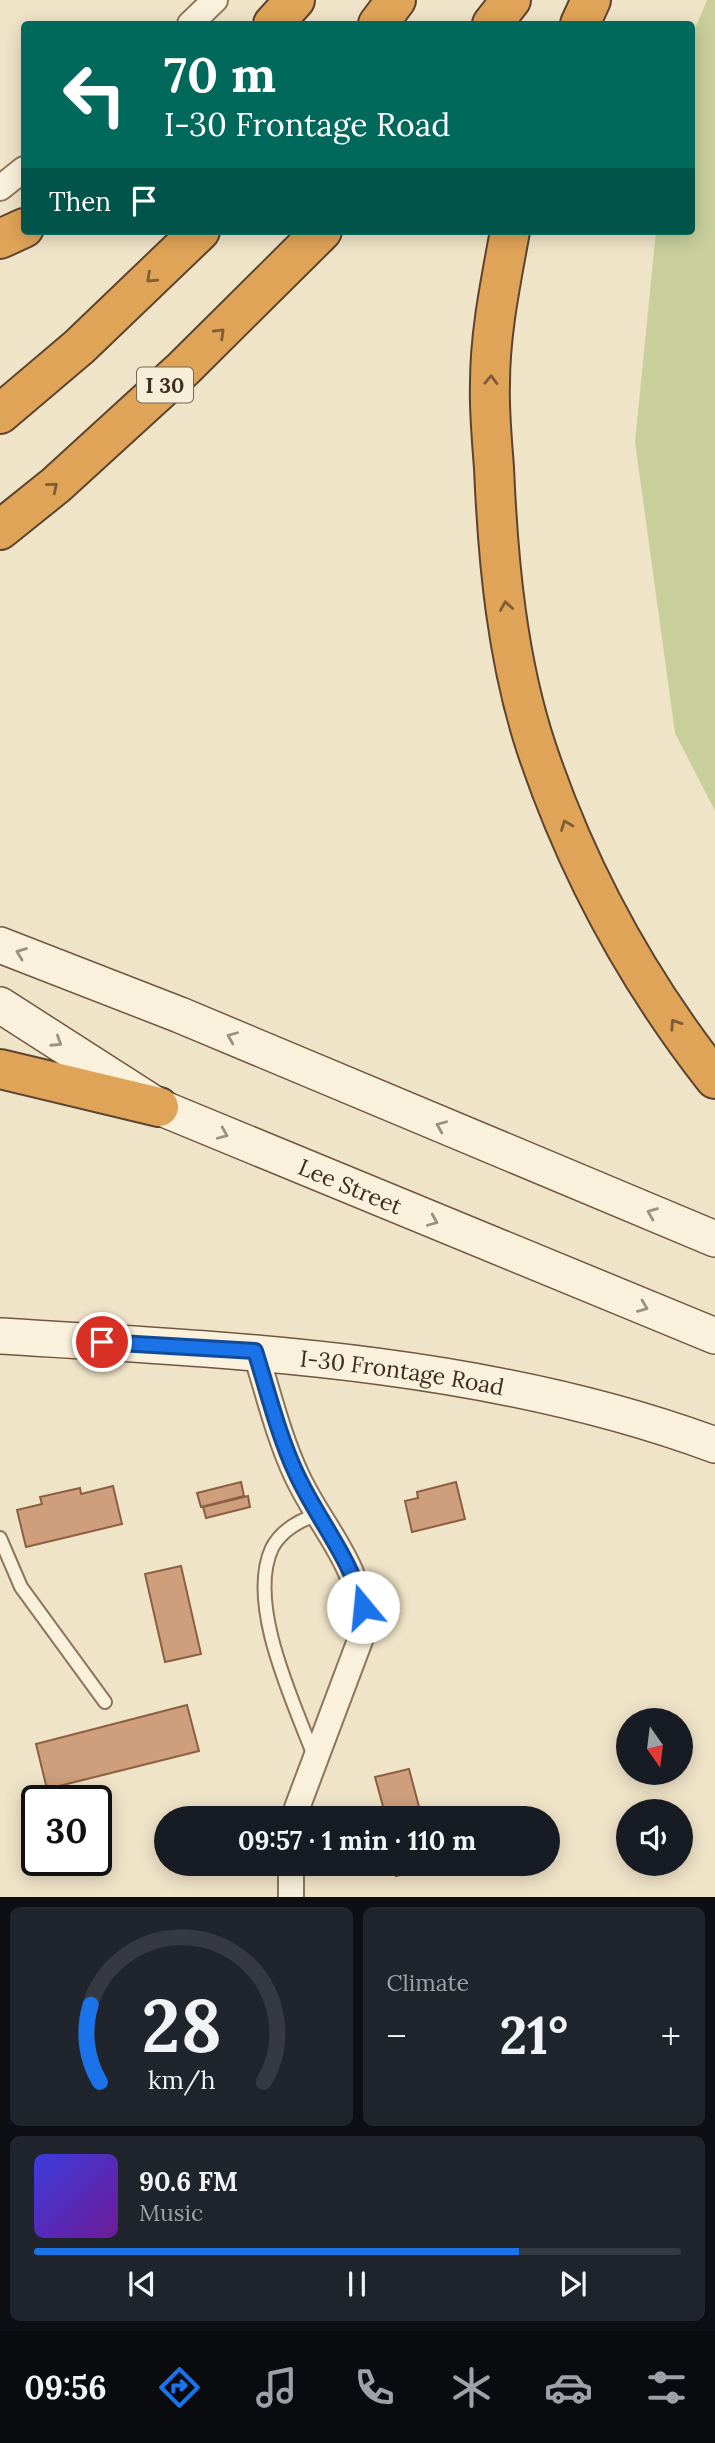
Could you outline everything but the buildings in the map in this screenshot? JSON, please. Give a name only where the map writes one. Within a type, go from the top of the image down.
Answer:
[{"type":"highway","points":[[276,21],[295,0]]},
{"type":"highway","points":[[380,21],[396,0]]},
{"type":"highway","points":[[494,21],[511,0]]},
{"type":"highway","points":[[581,21],[591,0]]},
{"type":"highway","points":[[0,239],[21,229]]},
{"type":"highway","points":[[0,414],[79,347],[197,235]]},
{"type":"highway","name":"I 30","points":[[0,530],[56,485],[183,369],[318,235]]},
{"type":"highway","points":[[509,235],[498,295],[490,382],[497,548],[514,660],[536,749],[575,848],[620,940],[688,1045],[715,1079]]},
{"type":"highway","points":[[0,1069],[159,1107]]},
{"type":"main road","points":[[0,945],[180,1015],[715,1238]]},
{"type":"main road","name":"Lee Street","points":[[0,1005],[159,1107],[715,1336]]},
{"type":"main road","name":"I-30 Frontage Road","points":[[0,1335],[255,1351],[447,1378],[562,1399],[670,1428],[715,1445]]},
{"type":"street","points":[[193,21],[215,0]]},
{"type":"street","points":[[0,188],[21,171]]},
{"type":"street","points":[[255,1351],[296,1475],[357,1581],[363,1607],[362,1635],[300,1806]]},
{"type":"street","points":[[290,1876],[291,1897]]},
{"type":"lane","points":[[315,1760],[284,1678],[267,1610],[264,1578],[272,1548],[286,1529],[319,1514]]},
{"type":"lane","points":[[0,1538],[21,1587],[104,1702]]},
{"type":"green space","points":[[707,0],[715,0],[715,811],[675,733],[635,442],[656,235],[695,235],[695,28]]},
{"type":"route","points":[[102,1342],[255,1351],[296,1475],[357,1581],[363,1607]]}]
